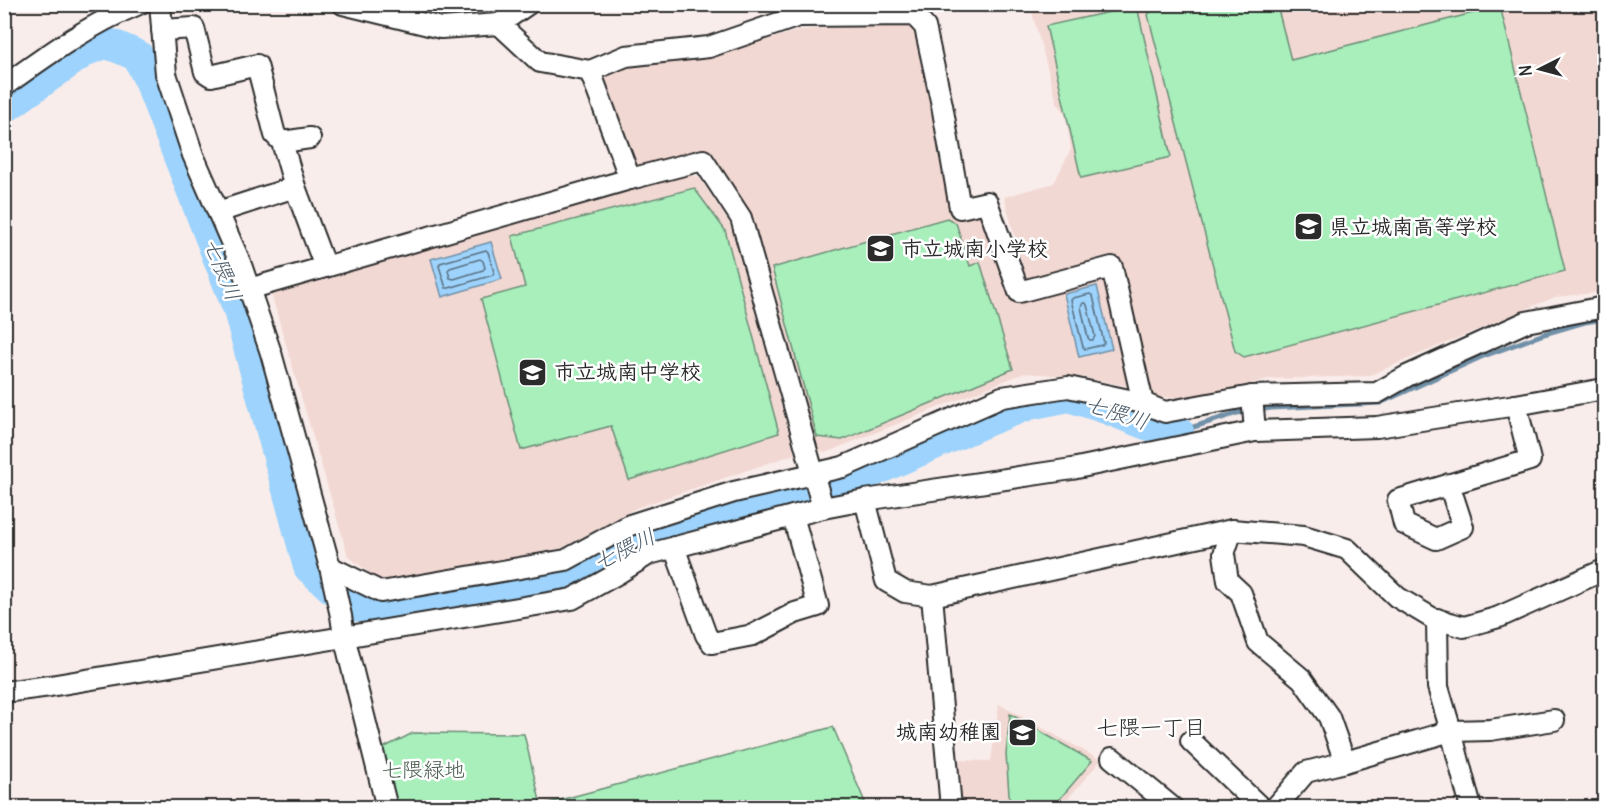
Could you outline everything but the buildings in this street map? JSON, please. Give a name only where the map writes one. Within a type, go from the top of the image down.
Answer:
[{"type":"street","points":[[4,87],[47,55],[112,15],[139,4]]},
{"type":"street","points":[[160,4],[166,74],[193,155],[240,262],[271,353],[332,574],[344,636],[387,807]]},
{"type":"street","points":[[343,4],[441,28],[504,15],[528,4]]},
{"type":"street","points":[[504,15],[540,62],[590,71],[626,56],[709,47],[799,16],[914,15],[925,27],[942,105],[960,208],[987,202],[1019,292],[1112,267],[1143,403]]},
{"type":"street","points":[[162,30],[194,28],[205,72],[211,76],[257,65],[275,135],[282,141],[295,187],[325,267]]},
{"type":"street","points":[[590,71],[630,179]]},
{"type":"street","points":[[282,141],[310,138]]},
{"type":"street","points":[[249,290],[702,160],[741,218],[823,508]]},
{"type":"street","points":[[218,212],[295,187]]},
{"type":"street","points":[[4,692],[572,599],[649,554],[823,508],[1072,469],[1253,413],[1377,393],[1407,376],[1526,322],[1605,307]]},
{"type":"street","points":[[332,574],[381,592],[566,560],[630,525],[734,492],[843,467],[1002,397],[1068,387],[1143,403],[1166,412],[1253,413],[1377,427],[1605,389]]},
{"type":"street","points":[[1449,484],[1530,460],[1516,405]]},
{"type":"street","points":[[866,500],[886,581],[905,592],[932,596],[1232,530],[1304,537],[1347,549],[1397,597],[1432,618],[1464,627],[1499,617],[1605,570]]},
{"type":"street","points":[[674,547],[705,635],[712,643],[753,635],[795,613],[818,606],[793,516]]},
{"type":"street","points":[[1232,530],[1224,554],[1228,581],[1240,593],[1258,642],[1302,679],[1329,717],[1345,762]]},
{"type":"street","points":[[932,596],[951,807]]},
{"type":"street","points":[[1437,620],[1438,687],[1471,807]]},
{"type":"street","points":[[1275,807],[1306,772],[1450,731],[1490,730],[1554,720]]},
{"type":"street","points":[[1191,741],[1261,807]]},
{"type":"street","points":[[1112,758],[1173,807]]},
{"type":"shaded area","name":"県立城南高等学校","points":[[1030,5],[1604,5],[1604,292],[1555,297],[1368,376],[1268,379],[1200,398],[1151,397],[1118,257],[1027,282],[1004,197],[1054,183],[1071,149],[1065,112],[1057,103]]},
{"type":"shaded area","name":"市立城南小学校","points":[[908,23],[919,34],[950,196],[980,211],[1015,297],[1107,277],[1132,387],[1082,377],[1024,373],[825,453],[815,448],[754,226],[702,150],[635,166],[605,80],[611,71],[649,61],[712,57],[800,30]]},
{"type":"shaded area","name":"市立城南中学校","points":[[689,175],[699,177],[730,224],[795,454],[636,508],[562,548],[381,582],[348,556],[270,290]]},
{"type":"shaded area","name":"城南幼稚園","points":[[999,704],[1101,760],[1060,808],[959,807],[953,760],[991,761]]},
{"type":"green space","points":[[1154,5],[1277,5],[1291,60],[1500,6],[1565,271],[1244,357],[1235,351],[1148,15]]},
{"type":"green space","points":[[1137,6],[1171,157],[1081,178],[1046,26]]},
{"type":"green space","points":[[694,188],[725,230],[779,433],[629,480],[611,426],[521,450],[481,299],[525,287],[512,236]]},
{"type":"green space","points":[[947,218],[956,223],[970,266],[980,262],[1013,369],[842,440],[817,437],[772,268]]},
{"type":"green space","points":[[1010,714],[1092,761],[1053,807],[1010,807],[1006,754]]},
{"type":"green space","name":"七隈緑地","points":[[833,727],[867,807],[395,807],[379,750],[413,733],[524,734],[541,805]]},
{"type":"water","points":[[491,242],[502,279],[442,297],[431,259]]},
{"type":"water","points":[[1097,286],[1112,349],[1079,357],[1064,294]]},
{"type":"waterway","name":"七隈川","points":[[4,108],[86,50],[106,43],[138,56],[239,310],[309,567],[337,592],[359,606],[506,590],[573,574],[636,539],[763,499],[825,486],[875,470],[1029,404],[1069,396],[1146,424],[1178,432]]},
{"type":"waterway","name":"七隈川","points":[[1178,432],[1237,413],[1271,408],[1380,403],[1481,357],[1544,334],[1604,319]]},
{"type":"place","name":"県立城南高等学校","points":[[1308,227]]},
{"type":"place","name":"市立城南小学校","points":[[880,249]]},
{"type":"place","name":"市立城南中学校","points":[[533,372]]},
{"type":"place","name":"城南幼稚園","points":[[1022,732]]},
{"type":"district","name":"七隈一丁目","points":[[1151,727]]}]
